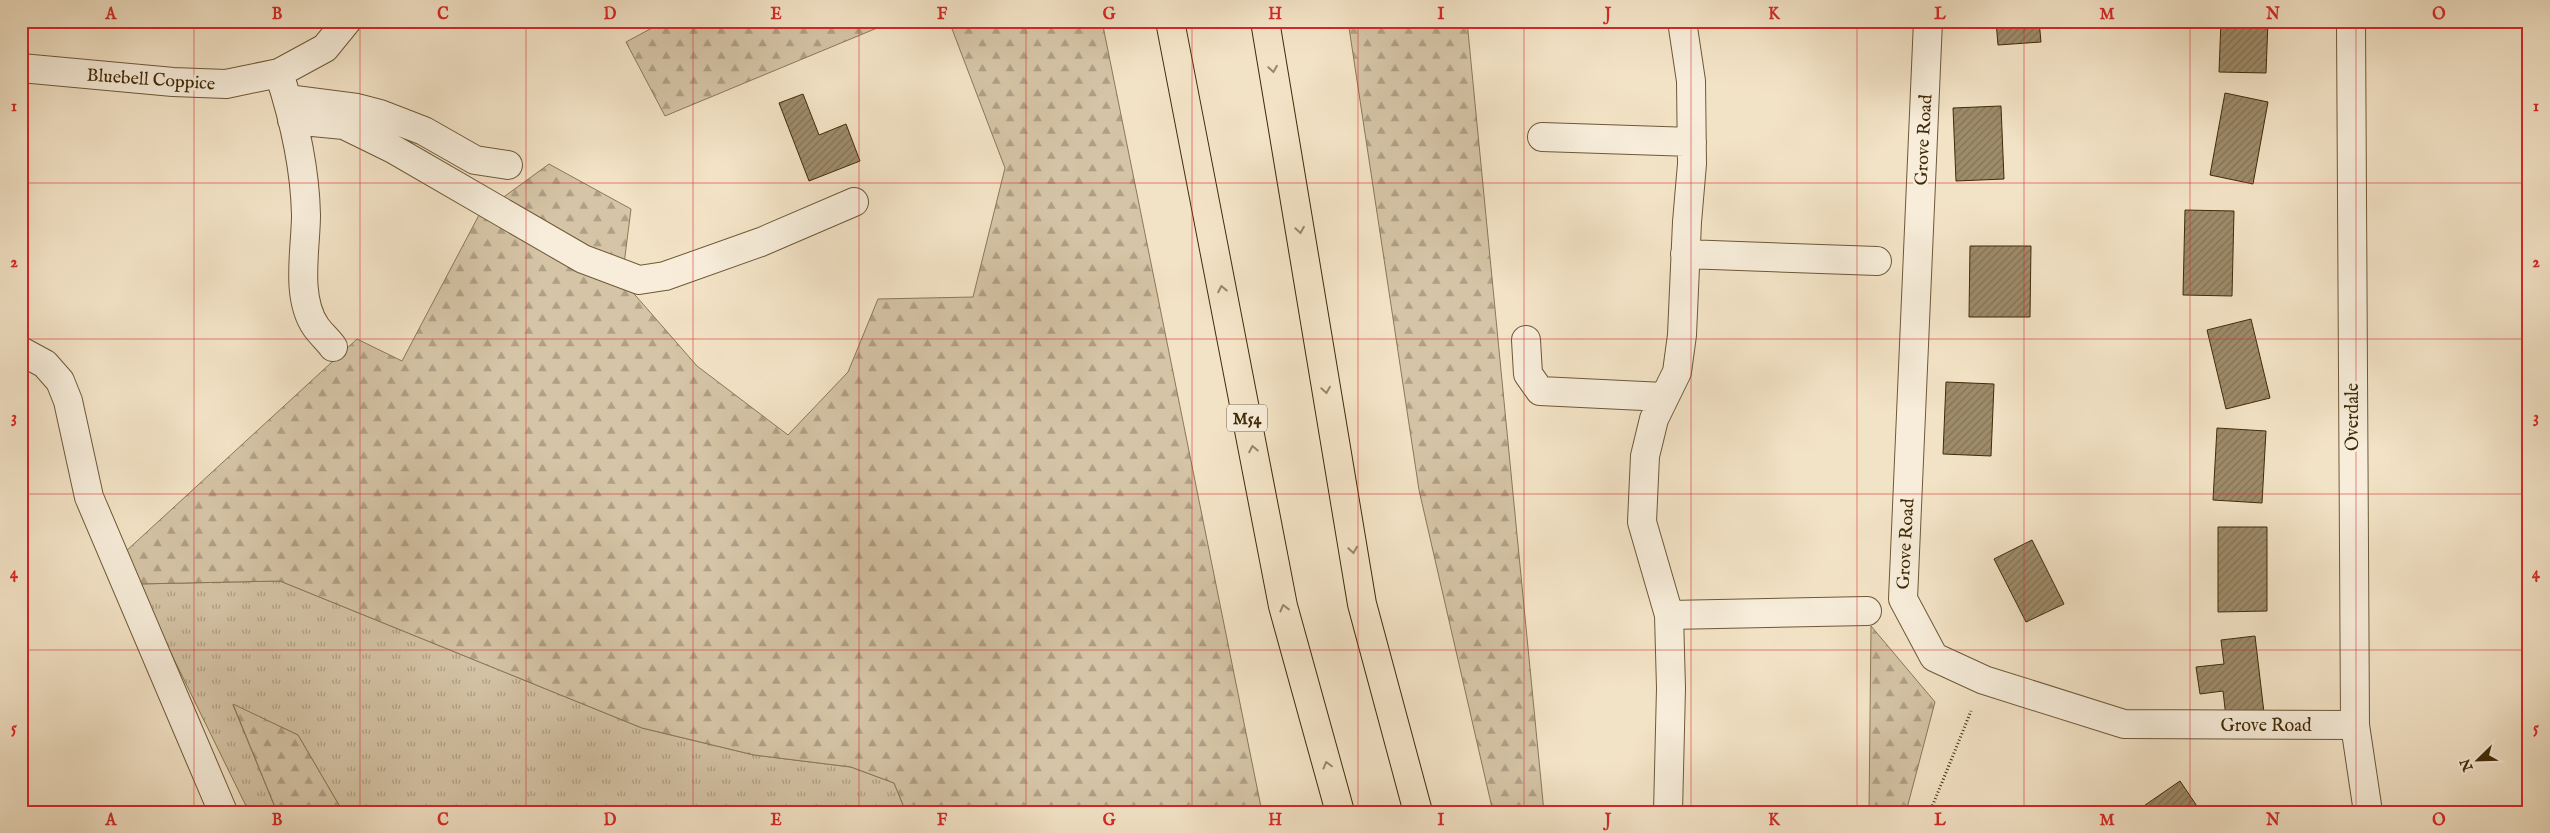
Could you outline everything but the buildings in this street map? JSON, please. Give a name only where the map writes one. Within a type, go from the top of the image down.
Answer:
[{"type":"highway","name":"M54","points":[[1170,21],[1283,606],[1340,812]]},
{"type":"highway","points":[[1265,21],[1362,604],[1418,812]]},
{"type":"street","name":"Bluebell Coppice","points":[[21,68],[173,82],[226,84],[286,97],[347,21]]},
{"type":"street","points":[[1668,812],[1671,688],[1669,615],[1642,522],[1645,456],[1654,419],[1677,372],[1682,335],[1692,142],[1691,81],[1682,21]]},
{"type":"street","name":"Grove Road","points":[[1928,21],[1903,600],[1934,657],[1984,680],[2124,724],[2355,725]]},
{"type":"street","name":"Overdale","points":[[2352,21],[2355,725],[2368,812]]},
{"type":"street","points":[[286,97],[299,147],[306,215],[301,267],[307,303],[315,326],[333,347]]},
{"type":"street","points":[[286,97],[357,108],[380,114],[424,131],[475,160],[508,165]]},
{"type":"street","points":[[286,97],[393,149],[583,259],[639,280],[665,276],[761,242],[854,202]]},
{"type":"street","points":[[1542,137],[1692,142]]},
{"type":"street","points":[[1685,254],[1877,261]]},
{"type":"street","points":[[1526,340],[1528,374],[1540,391],[1664,397]]},
{"type":"street","points":[[21,351],[45,364],[60,381],[68,401],[89,497],[223,812]]},
{"type":"street","points":[[1669,615],[1867,611]]},
{"type":"path","points":[[1930,812],[1984,680]]},
{"type":"green space","points":[[665,21],[894,21],[665,116],[626,42]]},
{"type":"green space","points":[[949,21],[1102,21],[1262,812],[906,812],[894,783],[851,767],[754,755],[642,728],[280,581],[137,584],[124,553],[357,339],[402,361],[479,215],[549,164],[631,209],[622,280],[697,366],[788,435],[848,372],[878,299],[973,297],[1005,168]]},
{"type":"green space","points":[[1348,21],[1467,21],[1544,812],[1493,812],[1419,490]]},
{"type":"green space","points":[[280,581],[642,728],[754,755],[851,767],[894,783],[906,812],[343,812],[298,735],[233,705],[277,812],[249,812],[137,584]]},
{"type":"green space","points":[[1871,626],[1935,702],[1906,812],[1869,812]]},
{"type":"green space","points":[[233,704],[298,735],[343,812],[277,812]]}]
